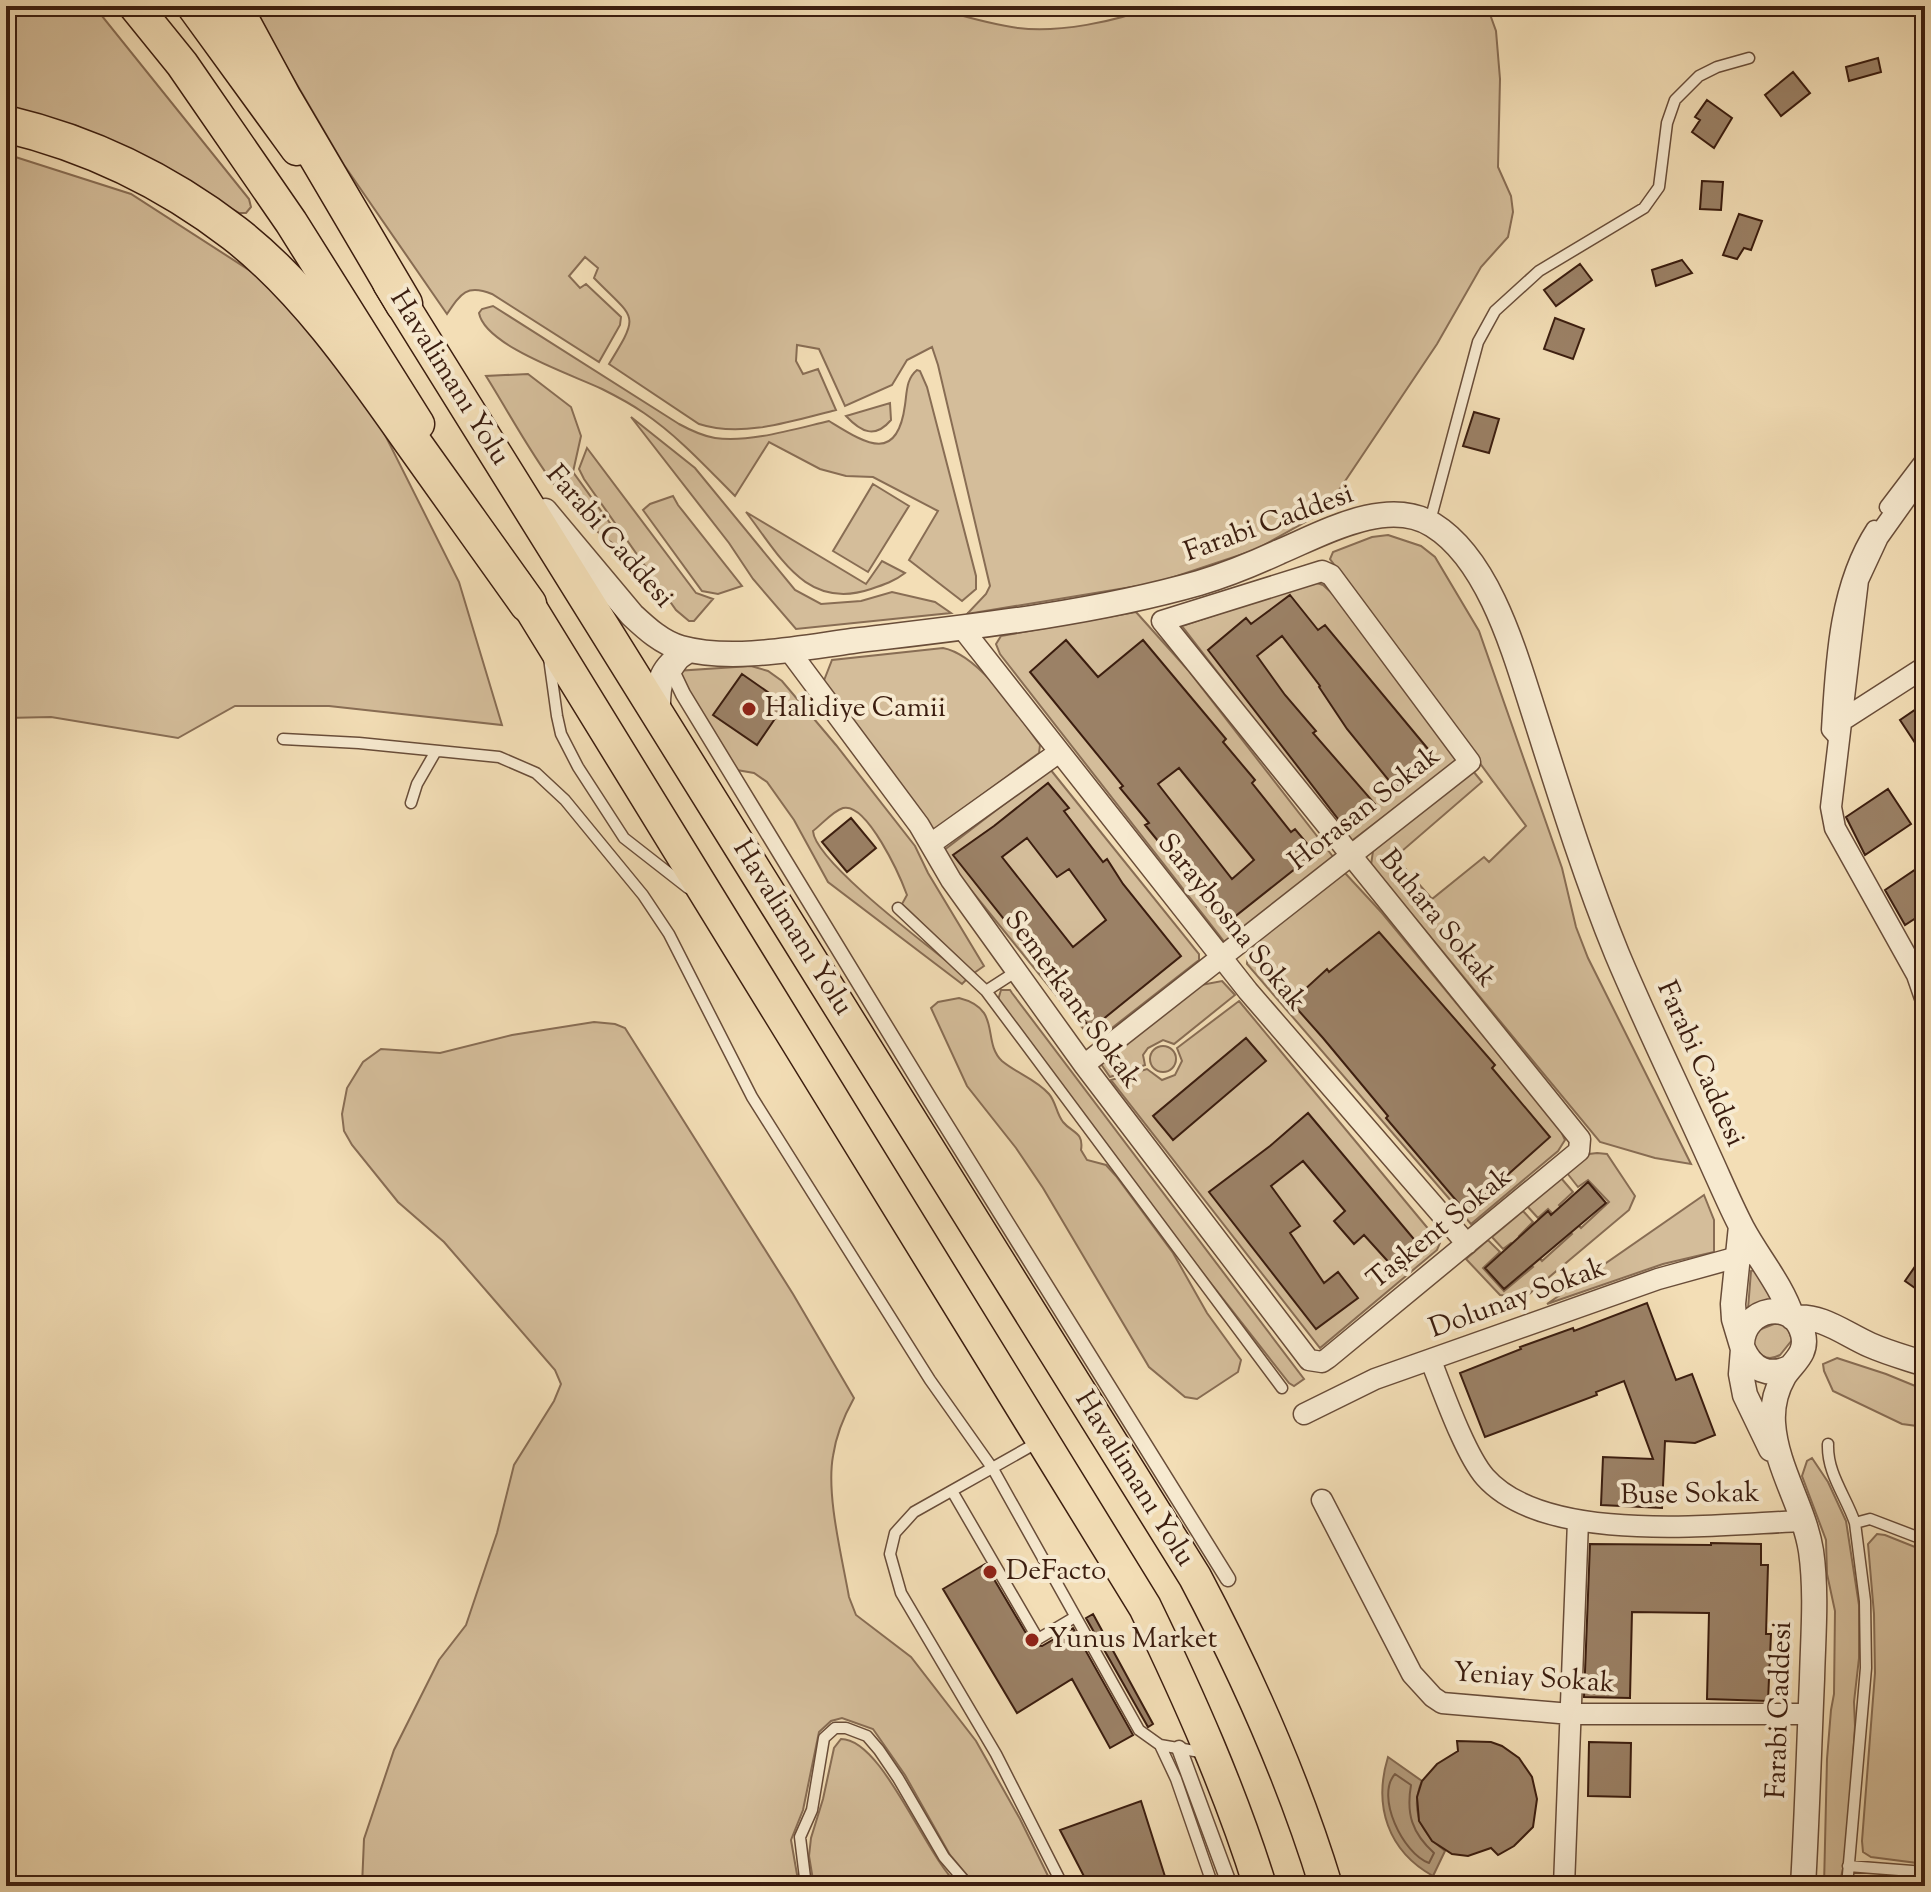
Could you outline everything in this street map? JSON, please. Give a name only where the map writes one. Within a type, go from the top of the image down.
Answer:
[{"type":"highway","name":"Havalimanı Yolu","points":[[135,6],[182,64],[350,312],[1145,1607],[1212,1754],[1260,1886]]},
{"type":"highway","name":"Havalimanı Yolu","points":[[193,6],[326,189],[404,304],[1195,1577],[1259,1705],[1285,1767],[1322,1872]]},
{"type":"highway","points":[[233,6],[284,100],[404,304]]},
{"type":"highway","points":[[6,124],[60,139],[121,162],[184,198],[257,253],[297,294],[366,377],[536,618]]},
{"type":"street","name":"Farabi Caddesi","points":[[495,451],[632,615],[666,642],[689,650],[739,653],[788,649],[962,628],[1076,610],[1201,582],[1278,553],[1339,525],[1366,518],[1409,517],[1430,522],[1465,557],[1493,601],[1521,673],[1576,844],[1617,954],[1741,1226],[1747,1255],[1784,1295],[1792,1318]]},
{"type":"street","points":[[1925,457],[1866,540],[1849,577],[1836,650],[1829,730],[1840,730],[1925,667]]},
{"type":"street","points":[[1924,985],[1832,822],[1831,798],[1858,580],[1878,537],[1925,471]]},
{"type":"street","name":"Horasan Sokak","points":[[1084,1065],[1470,762],[1331,575],[1322,571],[1311,573],[1162,621]]},
{"type":"street","name":"Buhara Sokak","points":[[1162,621],[1580,1139]]},
{"type":"street","name":"Saraybosna Sokak","points":[[962,628],[1221,958],[1467,1244]]},
{"type":"street","name":"Semerkant Sokak","points":[[788,649],[932,843],[943,869],[1084,1065],[1309,1360],[1322,1362],[1328,1358]]},
{"type":"street","points":[[658,714],[658,695],[664,672],[670,663],[689,650]]},
{"type":"street","points":[[689,650],[673,673],[683,694],[1228,1579]]},
{"type":"street","points":[[932,843],[1058,753]]},
{"type":"street","name":"Taşkent Sokak","points":[[1328,1358],[1573,1157],[1579,1151],[1580,1139]]},
{"type":"street","points":[[1747,1255],[1733,1304],[1734,1319],[1748,1360],[1762,1371],[1774,1373],[1796,1359],[1835,1342],[1872,1346]]},
{"type":"street","name":"Dolunay Sokak","points":[[1304,1414],[1375,1379],[1658,1279],[1747,1255]]},
{"type":"street","points":[[1792,1491],[1745,1395],[1741,1374],[1744,1333],[1755,1317],[1769,1311],[1792,1318],[1808,1316],[1872,1346],[1925,1364]]},
{"type":"street","points":[[1792,1318],[1803,1334],[1796,1359],[1776,1396],[1773,1420],[1779,1454],[1792,1491]]},
{"type":"street","name":"Buse Sokak","points":[[1431,1361],[1472,1456],[1484,1476],[1507,1495],[1523,1503],[1578,1521],[1643,1525],[1803,1521]]},
{"type":"street","name":"Farabi Caddesi","points":[[1792,1491],[1811,1550],[1814,1585],[1803,1886]]},
{"type":"street","name":"Yeniay Sokak","points":[[1322,1500],[1412,1674],[1433,1697],[1454,1705],[1571,1714],[1810,1714]]},
{"type":"street","points":[[1564,1886],[1578,1521]]},
{"type":"street","points":[[1179,1748],[1230,1886]]},
{"type":"lane","points":[[1430,522],[1478,342],[1495,311],[1539,271],[1644,208],[1659,187],[1665,134],[1675,100],[1699,76],[1749,58]]},
{"type":"lane","points":[[536,618],[561,734],[578,767],[620,833],[715,908]]},
{"type":"lane","points":[[283,739],[499,757],[536,773],[565,800],[643,895],[669,934],[752,1097],[930,1380],[993,1469],[1139,1730],[1160,1745],[1212,1754]]},
{"type":"lane","points":[[411,803],[417,784],[436,751]]},
{"type":"lane","points":[[606,848],[620,833]]},
{"type":"lane","points":[[898,908],[986,991],[1282,1388]]},
{"type":"lane","points":[[986,991],[1017,971]]},
{"type":"lane","points":[[1042,1440],[914,1512],[901,1525],[890,1546],[893,1574],[901,1593],[996,1754],[1063,1886]]},
{"type":"lane","points":[[1828,1444],[1832,1473],[1855,1523],[1865,1601],[1866,1668],[1847,1886]]},
{"type":"lane","points":[[952,1491],[1038,1639],[1075,1617]]},
{"type":"lane","points":[[1855,1523],[1870,1519],[1925,1540]]},
{"type":"lane","points":[[806,1886],[800,1837],[812,1810],[824,1738],[835,1728],[846,1728],[867,1736],[879,1750],[944,1857],[969,1886]]},
{"type":"lane","points":[[1160,1745],[1189,1814],[1213,1886]]},
{"type":"lane","points":[[1848,1866],[1925,1872]]},
{"type":"lane","points":[[1322,1872],[1337,1886]]},
{"type":"shaded area","points":[[6,6],[94,6],[249,199],[251,207],[246,213],[239,213],[77,126],[6,108]]},
{"type":"shaded area","points":[[254,6],[927,6],[995,24],[1050,29],[1087,25],[1153,6],[1487,6],[1496,31],[1500,79],[1498,167],[1511,196],[1513,212],[1508,237],[1481,267],[1437,344],[1325,511],[1255,550],[1156,583],[967,614],[990,586],[932,347],[907,360],[892,385],[845,406],[819,349],[797,345],[796,361],[803,374],[818,369],[836,410],[750,429],[715,428],[699,424],[609,364],[626,335],[629,317],[594,278],[598,268],[585,257],[569,276],[580,288],[586,284],[621,317],[620,325],[599,362],[483,291],[465,292],[447,314],[344,165]]},
{"type":"shaded area","points":[[976,6],[1108,6],[1026,15]]},
{"type":"shaded area","points":[[6,154],[131,194],[277,288],[373,411],[459,582],[502,725],[329,706],[235,706],[178,738],[51,717],[6,718]]},
{"type":"shaded area","points":[[493,306],[679,424],[715,438],[757,437],[829,421],[867,441],[878,444],[887,442],[895,436],[901,424],[911,377],[917,370],[920,371],[927,387],[976,576],[976,589],[962,601],[909,560],[938,511],[873,477],[846,476],[820,469],[769,442],[735,496],[657,422],[602,389],[532,358],[497,337],[479,313]]},
{"type":"shaded area","points":[[528,374],[571,407],[581,436],[573,472],[620,537],[618,547],[577,513],[560,492],[486,376]]},
{"type":"shaded area","points":[[890,403],[891,420],[879,430],[863,429],[846,416]]},
{"type":"shaded area","points":[[631,417],[695,468],[795,590],[821,604],[861,601],[892,592],[935,602],[951,613],[796,629],[753,579],[729,543]]},
{"type":"shaded area","points":[[587,448],[696,593],[713,599],[694,621],[689,621],[676,610],[584,479],[579,469]]},
{"type":"shaded area","points":[[873,484],[909,506],[868,572],[833,551]]},
{"type":"shaded area","points":[[673,496],[742,586],[718,594],[702,591],[643,510],[650,504]]},
{"type":"shaded area","points":[[746,512],[866,584],[882,561],[905,573],[893,581],[848,594],[812,586],[783,562]]},
{"type":"shaded area","points":[[1388,535],[1421,546],[1435,557],[1479,631],[1562,868],[1576,927],[1588,958],[1691,1164],[1655,1158],[1600,1142],[1371,865],[1373,851],[1473,771],[1482,782],[1395,857],[1432,899],[1484,857],[1489,862],[1526,826],[1330,559],[1333,552],[1372,537]]},
{"type":"shaded area","points":[[1314,582],[1323,585],[1335,596],[1458,760],[1349,843],[1182,626]]},
{"type":"shaded area","points":[[1136,612],[1188,670],[1334,858],[1226,944],[1000,654],[996,644],[1001,636]]},
{"type":"shaded area","points":[[943,648],[957,653],[984,674],[1040,745],[1039,753],[934,830],[823,683],[832,660]]},
{"type":"shaded area","points":[[751,666],[768,671],[782,681],[915,846],[984,966],[974,973],[902,904],[907,895],[881,842],[862,816],[852,809],[843,808],[831,815],[813,831],[819,846],[855,885],[968,978],[962,984],[828,882],[794,820],[767,782],[754,773],[737,770],[676,671]]},
{"type":"shaded area","points":[[1050,769],[1199,954],[1199,960],[1094,1042],[945,858],[943,851]]},
{"type":"shaded area","points":[[1345,873],[1382,913],[1560,1129],[1565,1140],[1558,1151],[1471,1224],[1247,964],[1248,950],[1255,942]]},
{"type":"shaded area","points":[[1222,981],[1235,995],[1174,1044],[1163,1040],[1148,1048],[1143,1055],[1145,1065],[1110,1077],[1101,1064],[1103,1059],[1196,986]]},
{"type":"shaded area","points":[[1001,990],[1010,990],[1304,1379],[1294,1386],[1289,1383],[1155,1212],[998,1000]]},
{"type":"shaded area","points":[[959,998],[973,1003],[986,1017],[996,1053],[1002,1061],[1049,1094],[1063,1122],[1079,1136],[1081,1150],[1087,1160],[1106,1165],[1116,1176],[1173,1253],[1207,1313],[1241,1360],[1238,1372],[1197,1399],[1185,1397],[1149,1367],[1043,1188],[967,1086],[931,1008],[938,1002]]},
{"type":"shaded area","points":[[1239,1001],[1440,1243],[1437,1250],[1320,1348],[1111,1080],[1147,1069],[1162,1080],[1175,1075],[1182,1061],[1177,1048]]},
{"type":"shaded area","points":[[594,1022],[625,1028],[793,1294],[854,1398],[838,1433],[831,1472],[836,1526],[849,1597],[856,1615],[911,1657],[976,1741],[1053,1886],[979,1886],[970,1879],[950,1855],[905,1775],[873,1729],[842,1718],[831,1721],[819,1732],[803,1810],[791,1840],[799,1886],[362,1886],[364,1839],[394,1750],[439,1660],[466,1625],[497,1533],[514,1465],[554,1401],[561,1384],[555,1370],[444,1242],[398,1202],[352,1145],[344,1131],[342,1114],[347,1088],[363,1062],[381,1049],[440,1053],[512,1035]]},
{"type":"shaded area","points":[[1163,1046],[1172,1050],[1176,1059],[1172,1068],[1163,1072],[1154,1068],[1150,1059],[1154,1050]]},
{"type":"shaded area","points":[[1589,1154],[1607,1154],[1635,1196],[1629,1210],[1529,1294],[1518,1297],[1500,1295],[1466,1259],[1488,1240],[1500,1252],[1483,1268],[1504,1291],[1533,1267],[1511,1243],[1503,1249],[1492,1237],[1523,1211],[1533,1222],[1519,1236],[1542,1261],[1572,1234],[1548,1209],[1538,1218],[1527,1206],[1561,1178],[1573,1192],[1559,1205],[1581,1228],[1609,1202],[1588,1180],[1578,1187],[1567,1173]]},
{"type":"shaded area","points":[[1704,1195],[1714,1220],[1714,1252],[1663,1264],[1547,1304]]},
{"type":"shaded area","points":[[1755,1270],[1774,1299],[1748,1309],[1751,1271]]},
{"type":"shaded area","points":[[1782,1324],[1788,1329],[1792,1340],[1780,1355],[1766,1358],[1752,1341],[1756,1331]]},
{"type":"shaded area","points":[[1837,1358],[1925,1390],[1925,1427],[1902,1424],[1833,1391],[1823,1364]]},
{"type":"shaded area","points":[[1812,1458],[1828,1482],[1846,1521],[1859,1605],[1851,1791],[1845,1860],[1839,1886],[1824,1886],[1835,1611],[1827,1574],[1826,1540],[1802,1476],[1807,1461]]},
{"type":"shaded area","points":[[1877,1534],[1925,1551],[1925,1864],[1871,1857],[1863,1852],[1875,1673],[1868,1544]]},
{"type":"shaded area","points":[[841,1739],[857,1744],[872,1758],[959,1886],[814,1886],[809,1856],[811,1838],[834,1748]]},
{"type":"water","points":[[1388,1757],[1422,1781],[1417,1812],[1429,1837],[1445,1851],[1433,1876],[1405,1854],[1388,1826],[1382,1793]]},
{"type":"building","points":[[1878,58],[1881,72],[1849,81],[1846,67]]},
{"type":"building","points":[[1793,72],[1810,93],[1781,116],[1765,95]]},
{"type":"building","points":[[1707,100],[1732,118],[1714,148],[1692,132],[1700,120],[1695,117]]},
{"type":"building","points":[[1702,181],[1723,182],[1721,210],[1700,209]]},
{"type":"building","points":[[1739,214],[1762,221],[1751,250],[1744,248],[1737,259],[1723,255]]},
{"type":"building","points":[[1682,260],[1692,273],[1656,286],[1652,270]]},
{"type":"building","points":[[1580,264],[1592,280],[1556,306],[1544,290]]},
{"type":"building","points":[[1555,318],[1584,329],[1573,359],[1544,349]]},
{"type":"building","points":[[1474,412],[1499,419],[1489,453],[1463,446]]},
{"type":"building","points":[[1290,595],[1318,630],[1325,625],[1433,755],[1395,788],[1347,729],[1320,686],[1282,636],[1257,656],[1316,731],[1313,733],[1375,804],[1345,828],[1208,650],[1246,618],[1251,624]]},
{"type":"building","points":[[1066,640],[1098,677],[1143,640],[1226,739],[1223,742],[1255,780],[1252,783],[1291,832],[1295,829],[1315,853],[1223,926],[1203,902],[1206,900],[1145,825],[1149,823],[1120,788],[1123,786],[1030,672]],"holes":[[[1179,768],[1254,860],[1232,879],[1158,784]]]},
{"type":"building","name":"Halidiye Camii","points":[[742,674],[785,704],[757,745],[713,715]]},
{"type":"building","points":[[1925,703],[1925,758],[1900,720]]},
{"type":"building","points":[[1048,783],[1069,808],[1064,811],[1103,862],[1107,859],[1123,884],[1181,956],[1091,1029],[953,855]],"holes":[[[1027,838],[1057,877],[1069,869],[1106,920],[1073,947],[1002,857]]]},
{"type":"building","points":[[1888,789],[1911,824],[1865,855],[1846,817]]},
{"type":"building","points":[[851,818],[876,848],[847,872],[822,842]]},
{"type":"building","points":[[1925,863],[1925,912],[1905,925],[1885,890]]},
{"type":"building","points":[[1379,932],[1495,1065],[1492,1068],[1550,1137],[1466,1212],[1291,1002],[1327,969],[1329,972]]},
{"type":"building","points":[[1246,1038],[1266,1061],[1173,1140],[1153,1116]]},
{"type":"building","points":[[1308,1113],[1418,1244],[1393,1267],[1364,1235],[1354,1244],[1334,1221],[1345,1211],[1303,1161],[1271,1186],[1300,1226],[1290,1233],[1324,1283],[1338,1272],[1358,1298],[1316,1329],[1209,1192]]},
{"type":"building","points":[[1588,1182],[1606,1203],[1504,1289],[1485,1268],[1548,1211],[1551,1215]]},
{"type":"building","points":[[1925,1252],[1925,1295],[1905,1281]]},
{"type":"building","points":[[1647,1303],[1676,1380],[1692,1374],[1715,1435],[1695,1443],[1665,1441],[1662,1508],[1601,1505],[1603,1457],[1653,1459],[1624,1381],[1596,1392],[1597,1395],[1485,1437],[1460,1373],[1520,1347],[1573,1328],[1574,1331]]},
{"type":"building","points":[[1590,1544],[1761,1544],[1761,1565],[1768,1565],[1766,1634],[1771,1634],[1768,1701],[1707,1699],[1709,1613],[1632,1612],[1630,1698],[1584,1697]]},
{"type":"building","points":[[985,1564],[1033,1645],[1042,1646],[1073,1628],[1133,1735],[1110,1748],[1072,1679],[1017,1713],[943,1589]]},
{"type":"building","points":[[1093,1614],[1153,1724],[1148,1727],[1086,1618]]},
{"type":"building","points":[[1457,1741],[1491,1742],[1502,1746],[1519,1758],[1532,1777],[1537,1799],[1533,1827],[1514,1846],[1498,1855],[1491,1848],[1468,1856],[1452,1854],[1432,1841],[1419,1821],[1417,1797],[1422,1781],[1437,1764],[1458,1751]]},
{"type":"building","points":[[1589,1742],[1631,1743],[1630,1797],[1588,1796]]},
{"type":"building","points":[[1141,1801],[1168,1886],[1089,1886],[1060,1830]]},
{"type":"place","name":"Halidiye Camii","points":[[749,709]]},
{"type":"place","name":"DeFacto","points":[[990,1572]]},
{"type":"place","name":"Yunus Market","points":[[1032,1640]]}]
